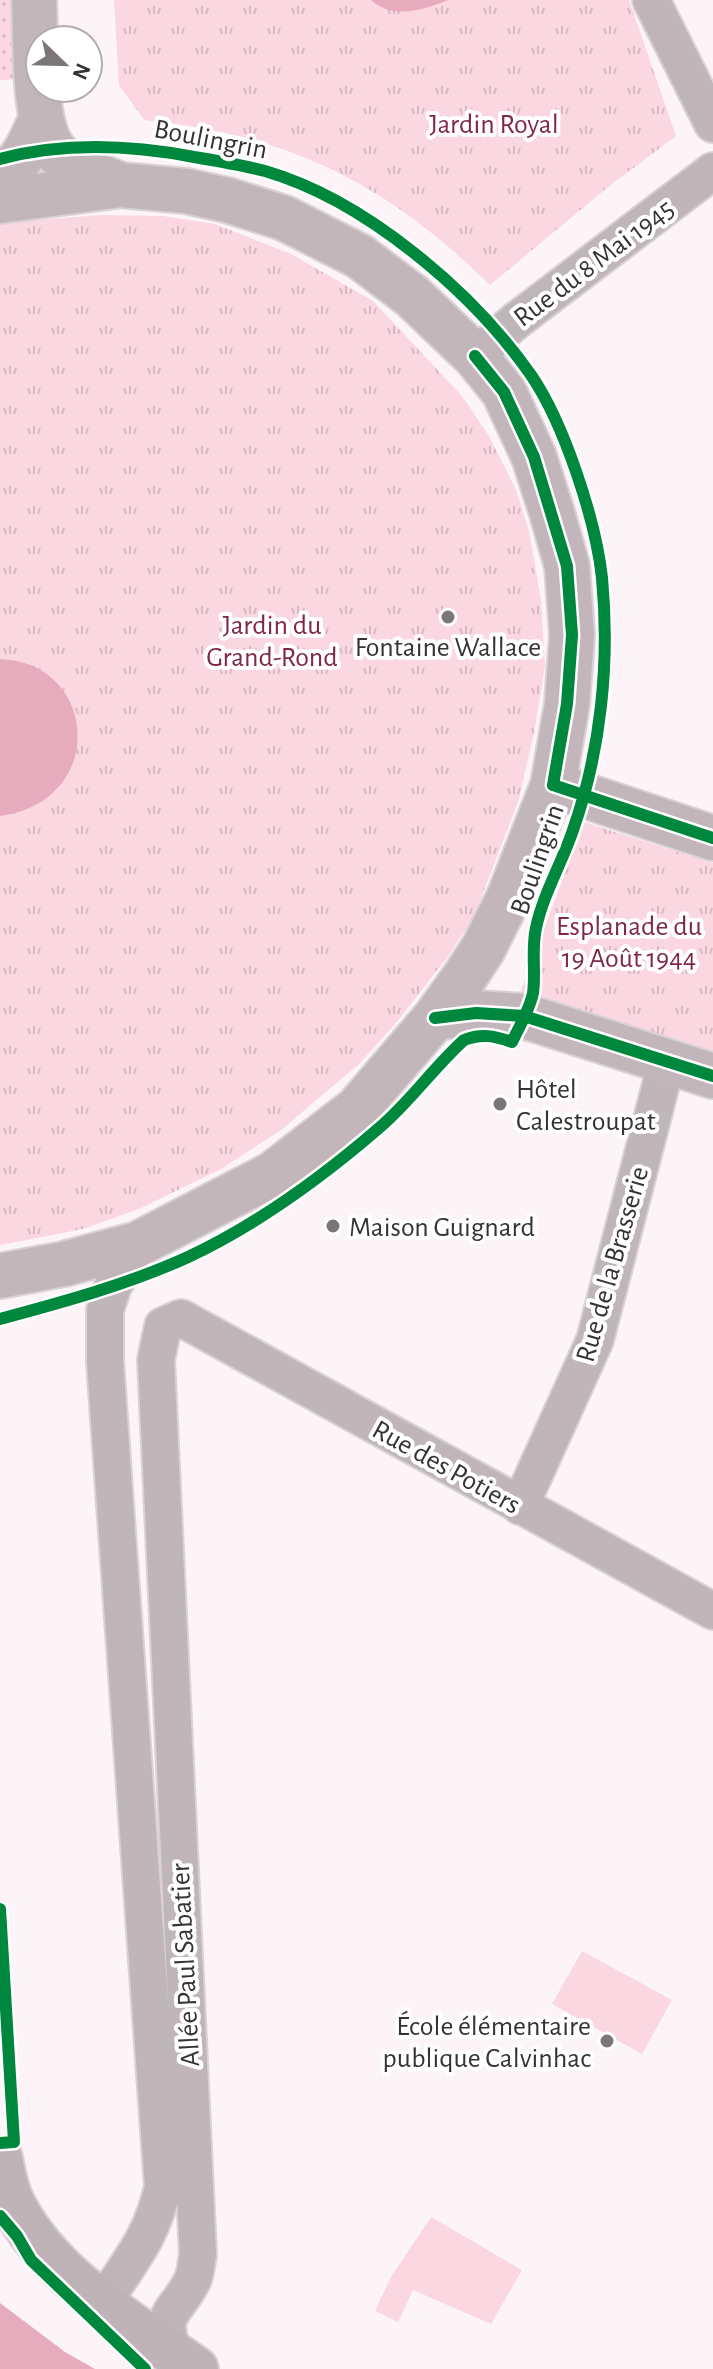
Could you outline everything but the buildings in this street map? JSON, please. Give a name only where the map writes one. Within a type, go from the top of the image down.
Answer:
[{"type":"main road","points":[[34,0],[41,119],[55,150],[75,165],[121,185]]},
{"type":"main road","points":[[0,178],[26,152],[41,119]]},
{"type":"main road","name":"Boulingrin","points":[[0,201],[121,185],[186,191],[227,200],[284,218],[359,256],[412,296],[475,356],[504,392],[534,457],[567,566],[572,635],[567,704],[553,785],[523,866],[490,936],[464,978],[435,1018],[357,1109],[273,1174],[138,1244],[64,1264],[0,1276]]},
{"type":"main road","points":[[553,785],[713,838]]},
{"type":"main road","points":[[435,1018],[476,1013],[524,1016],[713,1076]]},
{"type":"main road","points":[[1,2172],[13,2205],[35,2239],[103,2303],[185,2361]]},
{"type":"street","points":[[651,0],[713,124]]},
{"type":"street","name":"Rue du 8 Mai 1945","points":[[475,356],[517,320],[713,171]]},
{"type":"street","name":"Rue de la Brasserie","points":[[520,1506],[595,1340],[667,1061]]},
{"type":"street","name":"Allée Paul Sabatier","points":[[103,2303],[144,2244],[157,2216],[163,2187],[105,1361],[105,1310],[113,1286],[138,1244]]},
{"type":"street","name":"Allée Paul Sabatier","points":[[181,1318],[163,1326],[156,1360],[198,2255],[192,2280],[168,2319],[167,2335],[185,2361]]},
{"type":"street","name":"Rue des Potiers","points":[[181,1318],[713,1611]]},
{"type":"street","points":[[120,1572],[165,1568]]},
{"type":"green space","points":[[0,0],[17,0],[21,79],[0,80]]},
{"type":"green space","name":"Jardin Royal","points":[[114,0],[629,0],[676,136],[608,187],[490,285],[413,218],[333,170],[245,138],[197,127],[144,120],[119,85]]},
{"type":"green space","name":"Jardin du Grand-Rond","points":[[101,215],[163,216],[215,224],[291,254],[373,301],[462,396],[489,436],[516,490],[529,531],[541,600],[545,666],[518,802],[474,916],[449,955],[396,1023],[359,1064],[281,1130],[221,1169],[139,1209],[83,1229],[0,1245],[0,223]]},
{"type":"green space","name":"Esplanade du 19 Août 1944","points":[[584,822],[713,863],[713,1055],[519,996]]},
{"type":"green space","points":[[582,1951],[672,2000],[642,2054],[552,2004]]},
{"type":"green space","points":[[431,2217],[522,2270],[491,2324],[413,2290],[398,2322],[375,2311],[391,2277]]},
{"type":"shaded area","points":[[371,0],[448,0],[418,10],[398,11],[389,10]]},
{"type":"shaded area","points":[[0,659],[33,666],[57,683],[72,706],[78,733],[74,761],[60,786],[35,805],[0,816]]},
{"type":"shaded area","points":[[0,2303],[65,2352],[95,2369],[0,2369]]},
{"type":"cycle path","points":[[0,159],[48,150],[97,147],[170,153],[248,167],[303,185],[340,203],[413,252],[447,281],[507,343],[531,375],[555,419],[577,473],[599,555],[605,642],[597,738],[583,800],[539,915],[534,944],[533,993],[512,1042],[488,1036],[464,1040],[390,1118],[357,1147],[287,1200],[238,1231],[163,1268],[117,1285],[0,1319]]},
{"type":"cycle path","points":[[475,356],[504,392],[534,457],[567,566],[572,635],[567,704],[553,785],[713,838]]},
{"type":"cycle path","points":[[435,1018],[476,1013],[524,1016],[713,1076]]},
{"type":"cycle path","points":[[0,1909],[14,2142],[0,2143]]},
{"type":"cycle path","points":[[0,2216],[31,2260],[145,2369]]},
{"type":"place","name":"Fontaine Wallace","points":[[448,617]]},
{"type":"place","name":"Hôtel Calestroupat","points":[[500,1104]]},
{"type":"place","name":"Maison Guignard","points":[[333,1226]]},
{"type":"place","name":"École élémentaire publique Calvinhac","points":[[607,2041]]}]
